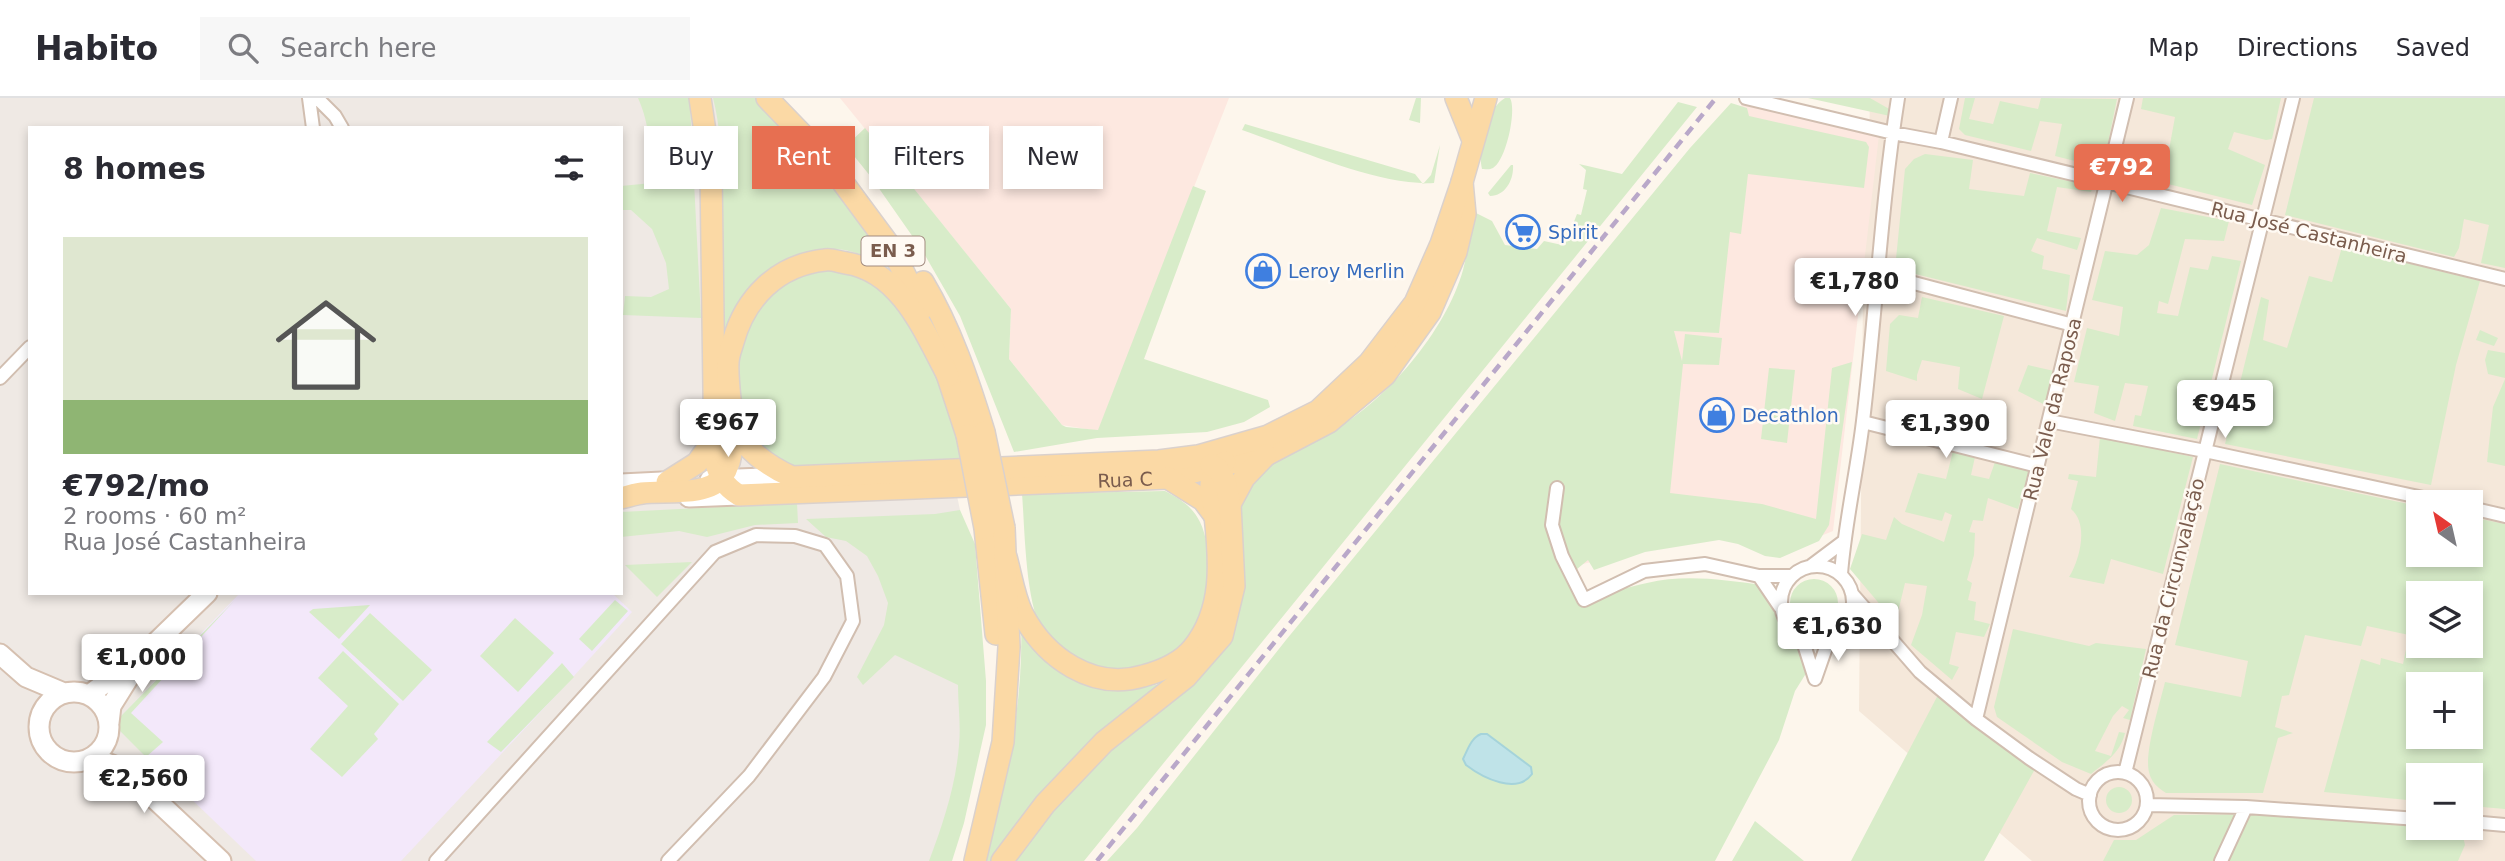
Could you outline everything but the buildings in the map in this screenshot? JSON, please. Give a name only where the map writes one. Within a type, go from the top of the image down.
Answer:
[{"type":"main road","points":[[700,98],[711,172],[715,461],[721,480],[727,488],[739,495]]},
{"type":"main road","name":"EN 3","points":[[766,98],[824,157],[892,249],[925,315],[948,376],[975,434]]},
{"type":"main road","name":"EN 3","points":[[783,98],[833,151],[898,241],[936,304],[964,366],[995,528],[1006,557],[1009,647],[1003,742],[975,861]]},
{"type":"main road","points":[[1456,98],[1473,140]]},
{"type":"main road","name":"Rua C","points":[[792,477],[1146,462],[1198,456],[1268,436],[1318,411],[1369,363],[1415,303],[1441,244],[1486,98]]},
{"type":"main road","name":"Rua C","points":[[739,495],[1168,478],[1266,455],[1329,422],[1385,375],[1408,344],[1430,312],[1456,252],[1465,214],[1462,182]]},
{"type":"main road","points":[[623,498],[643,493],[704,489],[721,480],[731,460],[732,426],[727,361],[738,322],[758,292],[793,268],[827,260],[861,265],[889,283],[915,314],[948,376]]},
{"type":"main road","points":[[1217,468],[1239,453],[1272,441],[1318,411]]},
{"type":"main road","points":[[732,426],[755,454],[770,467],[792,477]]},
{"type":"main road","points":[[667,482],[697,463],[714,439]]},
{"type":"main road","points":[[1002,861],[1045,804],[1104,742],[1186,677],[1222,636],[1234,586],[1223,510],[1244,478],[1266,455]]},
{"type":"main road","points":[[1006,557],[1023,614],[1035,633],[1055,655],[1080,673],[1101,679],[1126,681],[1174,665],[1191,651],[1206,631],[1214,610],[1218,586],[1225,481],[1217,468],[1198,456]]},
{"type":"main road","points":[[1168,478],[1223,510]]},
{"type":"main road","name":"EN 3","points":[[962,861],[991,742],[998,652],[995,528]]},
{"type":"street","points":[[309,98],[313,126]]},
{"type":"street","points":[[317,98],[341,126]]},
{"type":"street","name":"Rua José Castanheira","points":[[1746,98],[1892,134],[1941,142],[2505,279]]},
{"type":"street","points":[[1840,574],[1863,422],[1876,274],[1898,98]]},
{"type":"street","points":[[1941,142],[1951,98]]},
{"type":"street","name":"Rua Vale da Raposa","points":[[1976,719],[2127,98]]},
{"type":"street","name":"Rua da Circunvalação","points":[[2125,773],[2293,98]]},
{"type":"street","points":[[1876,274],[2073,325]]},
{"type":"street","points":[[0,377],[28,349]]},
{"type":"street","points":[[2049,421],[2406,494]]},
{"type":"street","points":[[1863,422],[2038,466]]},
{"type":"street","name":"Rua C","points":[[623,484],[792,477]]},
{"type":"street","points":[[1557,488],[1552,525],[1562,556],[1584,600],[1644,571],[1705,564],[1759,576],[1790,576]]},
{"type":"street","name":"Rua C","points":[[623,499],[739,495]]},
{"type":"street","points":[[2483,511],[2505,516]]},
{"type":"street","points":[[436,861],[715,552],[756,535],[795,536],[825,545],[847,576],[853,621],[824,677],[749,776],[668,861]]},
{"type":"street","points":[[1811,566],[1843,542]]},
{"type":"street","points":[[1759,576],[1791,628],[1801,635],[1820,638],[1838,632],[1849,618],[1853,595],[1849,583],[1832,568],[1811,566],[1790,576],[1784,585],[1780,607]]},
{"type":"street","points":[[89,695],[144,654],[205,595]]},
{"type":"street","points":[[1853,595],[1920,672],[1976,719],[2029,758],[2076,789],[2090,795]]},
{"type":"street","points":[[1849,618],[1873,616]]},
{"type":"street","points":[[1801,635],[1815,679],[1830,636]]},
{"type":"street","points":[[0,654],[26,677],[64,693]]},
{"type":"street","points":[[92,757],[105,742],[111,706],[144,654]]},
{"type":"street","points":[[26,677],[43,712]]},
{"type":"street","points":[[124,770],[103,707],[89,695],[72,692],[55,697],[43,712],[39,732],[50,752],[71,761],[92,757],[124,770],[221,861]]},
{"type":"street","points":[[2125,773],[2133,776],[2144,788],[2147,805],[2139,821],[2123,830],[2113,830],[2097,821],[2092,813],[2090,795],[2094,787],[2107,775],[2125,773]]},
{"type":"street","points":[[2147,805],[2246,807],[2406,818]]},
{"type":"street","points":[[2221,861],[2246,807]]},
{"type":"street","points":[[2483,823],[2505,825]]},
{"type":"shaded area","points":[[0,98],[755,98],[777,126],[752,126],[752,189],[827,189],[882,259],[932,379],[960,510],[970,762],[936,861],[0,861]]},
{"type":"shaded area","points":[[840,98],[1229,98],[1098,431],[1062,425],[1009,359],[1011,309],[914,189],[989,189],[989,126],[869,126],[869,134]]},
{"type":"shaded area","points":[[1870,98],[2505,98],[2505,861],[2032,861],[1859,711],[1864,188],[1869,147]]},
{"type":"shaded area","points":[[1744,102],[1879,135],[1833,531],[1783,551],[1710,534],[1566,568],[1452,463]]},
{"type":"shaded area","points":[[238,595],[614,595],[632,612],[401,861],[256,861],[118,729],[117,720]]},
{"type":"green space","points":[[638,98],[688,98],[691,126],[646,126]]},
{"type":"green space","points":[[713,98],[761,98],[784,126],[752,126],[752,189],[835,189],[897,273],[853,252],[830,249],[805,254],[722,346],[721,189],[738,189],[738,126],[718,126]]},
{"type":"green space","points":[[1416,98],[1421,98],[1420,123],[1409,120]]},
{"type":"green space","points":[[1510,98],[1512,104],[1506,146],[1492,169],[1482,169],[1484,130],[1498,103]]},
{"type":"green space","points":[[1808,98],[1870,98],[1891,110],[1890,116]]},
{"type":"green space","points":[[1965,98],[1975,98],[1969,119],[1993,124],[2000,101],[2038,109],[2041,98],[2117,99],[2103,168],[2055,156],[2062,124],[2040,121],[2031,151],[1965,135],[1959,129]]},
{"type":"green space","points":[[2143,98],[2281,98],[2272,139],[2234,132],[2228,149],[2265,165],[2252,205],[2124,173],[2129,169],[2150,175],[2158,146],[2169,150],[2175,117],[2141,109]]},
{"type":"green space","points":[[2314,98],[2505,98],[2505,268],[2481,263],[2489,225],[2464,219],[2459,248],[2454,257],[2285,215]]},
{"type":"green space","points":[[1678,102],[1697,107],[1084,861],[1010,861],[1079,775],[1196,678],[1243,497],[1272,464],[1352,419],[1411,362],[1443,317],[1455,293],[1465,263],[1474,212],[1492,221],[1505,245],[1537,249],[1544,241],[1562,245],[1577,214],[1581,215],[1587,190],[1583,189],[1586,170],[1579,164],[1622,174]]},
{"type":"green space","points":[[1731,103],[1747,108],[1749,116],[1866,142],[1869,147],[1864,188],[1748,174],[1741,234],[1730,232],[1719,333],[1674,331],[1682,361],[1685,334],[1722,338],[1719,365],[1683,364],[1670,493],[1762,504],[1816,519],[1832,368],[1852,362],[1829,525],[1819,541],[1780,558],[1765,556],[1738,544],[1719,540],[1645,552],[1594,570],[1588,560],[1571,574],[1583,600],[1661,580],[1704,579],[1762,585],[1780,607],[1781,622],[1809,654],[1810,667],[1795,691],[1779,740],[1715,861],[1107,861],[1137,828],[1286,640],[1690,148]]},
{"type":"green space","points":[[1245,124],[1415,174],[1422,183],[1387,179],[1337,165],[1242,130]]},
{"type":"green space","points":[[865,128],[869,133],[869,175],[855,157],[855,137]]},
{"type":"green space","points":[[1440,145],[1434,183],[1424,183],[1431,175]]},
{"type":"green space","points":[[1925,154],[1973,160],[1969,189],[2024,196],[2030,173],[2093,186],[2091,192],[2057,187],[2047,231],[2081,238],[2077,250],[2037,238],[2031,251],[2044,256],[2042,269],[2070,275],[2066,311],[1895,269],[1905,169],[1914,159]]},
{"type":"green space","points":[[1511,165],[1513,170],[1508,186],[1500,193],[1490,196],[1488,193]]},
{"type":"green space","points":[[644,184],[644,189],[694,189],[701,318],[623,315],[625,296],[651,297],[669,289],[666,263],[652,229],[631,210],[623,210],[623,186]]},
{"type":"green space","points":[[1193,186],[1206,191],[1144,359],[1268,400],[1270,407],[1244,422],[1207,432],[1097,438],[1014,452],[960,316],[922,250],[879,189],[914,189],[1011,309],[1009,359],[1062,425],[1098,430]]},
{"type":"green space","points":[[2161,208],[2229,221],[2224,241],[2185,239],[2168,304],[2159,301],[2157,313],[2178,316],[2190,267],[2208,270],[2212,256],[2241,261],[2197,439],[2133,426],[2135,415],[2141,416],[2148,386],[2125,383],[2115,421],[2094,413],[2099,386],[2074,382],[2087,328],[2119,336],[2123,307],[2092,300],[2105,251],[2137,255],[2149,245]]},
{"type":"green space","points":[[2342,247],[2480,281],[2456,365],[2431,485],[2225,444],[2261,297],[2269,300],[2263,340],[2287,348],[2309,276],[2332,282]]},
{"type":"green space","points":[[827,260],[889,283],[938,380],[964,460],[794,466],[766,452],[749,434],[739,396],[737,355],[743,334],[767,295],[786,281]]},
{"type":"green space","points":[[1922,297],[2004,316],[1982,399],[1958,389],[1960,367],[1922,360],[1917,381],[1886,371],[1890,324],[1899,315],[1918,318]]},
{"type":"green space","points":[[2480,330],[2498,338],[2494,346],[2476,340]]},
{"type":"green space","points":[[2488,350],[2505,353],[2505,378],[2488,374],[2485,360]]},
{"type":"green space","points":[[2028,365],[2054,371],[2047,406],[2018,391]]},
{"type":"green space","points":[[1769,368],[1795,370],[1787,443],[1761,439]]},
{"type":"green space","points":[[2505,379],[2505,466],[2487,462],[2493,407]]},
{"type":"green space","points":[[2100,437],[2193,457],[2163,574],[2111,559],[2104,584],[2069,577],[2079,552],[2081,532],[2077,515],[2071,509],[2078,481],[2068,479],[2069,474],[2096,477]]},
{"type":"green space","points":[[1953,451],[1975,457],[1971,475],[1989,479],[1995,462],[2029,471],[2018,509],[1988,498],[1983,521],[1973,520],[1969,532],[1975,533],[1974,555],[1967,580],[1972,583],[1968,600],[1976,602],[1974,620],[1990,624],[1984,637],[1956,632],[1949,664],[1959,667],[1952,680],[1911,645],[1922,615],[1927,586],[1905,583],[1898,612],[1888,614],[1850,569],[1862,534],[1886,540],[1894,517],[1902,524],[1944,542],[1952,515],[1945,512],[1942,521],[1905,512],[1918,473],[1946,479]]},
{"type":"green space","points":[[2220,464],[2406,503],[2406,567],[2483,567],[2483,519],[2505,524],[2505,809],[2483,807],[2483,763],[2406,763],[2406,800],[2324,792],[2361,659],[2380,665],[2381,658],[2403,664],[2406,650],[2406,658],[2483,658],[2483,581],[2406,581],[2406,634],[2367,626],[2361,646],[2305,635],[2289,695],[2282,696],[2275,727],[2293,733],[2278,738],[2263,793],[2166,793],[2153,782],[2148,764],[2165,682],[2241,697],[2248,661],[2175,645]]},
{"type":"green space","points":[[1165,491],[1189,507],[1204,531],[1209,564],[1208,596],[1197,628],[1188,642],[1171,658],[1129,671],[1088,664],[1072,657],[1050,641],[1038,623],[1027,568],[1022,494]]},
{"type":"green space","points":[[797,503],[798,523],[755,525],[707,537],[679,531],[623,537],[623,512]]},
{"type":"green space","points":[[960,510],[975,544],[986,681],[986,725],[964,823],[952,861],[929,861],[944,819],[955,775],[960,738],[958,685],[895,655],[863,685],[857,677],[884,625],[888,603],[867,556],[846,541],[826,537],[806,519],[935,514]]},
{"type":"green space","points":[[692,562],[657,597],[625,565]]},
{"type":"green space","points":[[1814,579],[1831,586],[1838,603],[1831,620],[1814,627],[1797,620],[1790,603],[1797,586]]},
{"type":"green space","points":[[235,600],[131,713],[163,742],[146,757],[118,729],[117,720]]},
{"type":"green space","points":[[615,600],[628,611],[592,651],[579,639]]},
{"type":"green space","points":[[370,605],[339,639],[309,612],[313,609]]},
{"type":"green space","points":[[370,613],[432,670],[403,701],[341,644]]},
{"type":"green space","points":[[515,618],[554,653],[518,692],[480,656]]},
{"type":"green space","points":[[1021,620],[1045,656],[1071,677],[1084,683],[1112,689],[1160,684],[991,861],[984,861],[1007,772],[1017,712]]},
{"type":"green space","points":[[2013,629],[2089,646],[2096,643],[2146,649],[2130,720],[2123,718],[2129,710],[2122,706],[2113,716],[2095,751],[2111,756],[2119,732],[2125,733],[2123,740],[2112,756],[2091,774],[2062,762],[1997,717],[1994,707]]},
{"type":"green space","points":[[343,651],[399,704],[374,734],[378,739],[342,777],[310,749],[348,706],[318,678]]},
{"type":"green space","points":[[562,663],[574,677],[501,752],[487,742]]},
{"type":"green space","points":[[1939,693],[2035,769],[1984,861],[1851,861]]},
{"type":"green space","points":[[2119,787],[2128,791],[2132,800],[2128,809],[2119,813],[2110,809],[2106,800],[2110,791]]},
{"type":"green space","points":[[2271,814],[2406,823],[2406,840],[2464,840],[2465,845],[2458,861],[2103,861],[2114,840],[2136,840],[2174,815]]},
{"type":"green space","points":[[1755,821],[1804,861],[1732,861]]},
{"type":"water","points":[[1481,734],[1487,734],[1531,767],[1532,774],[1526,780],[1509,784],[1490,779],[1466,765],[1463,759],[1468,748]]},
{"type":"railway","points":[[1097,861],[1716,98]]},
{"type":"place","name":"Spirit","points":[[1523,232]]},
{"type":"place","name":"Leroy Merlin","points":[[1263,271]]},
{"type":"place","name":"Decathlon","points":[[1717,415]]}]
